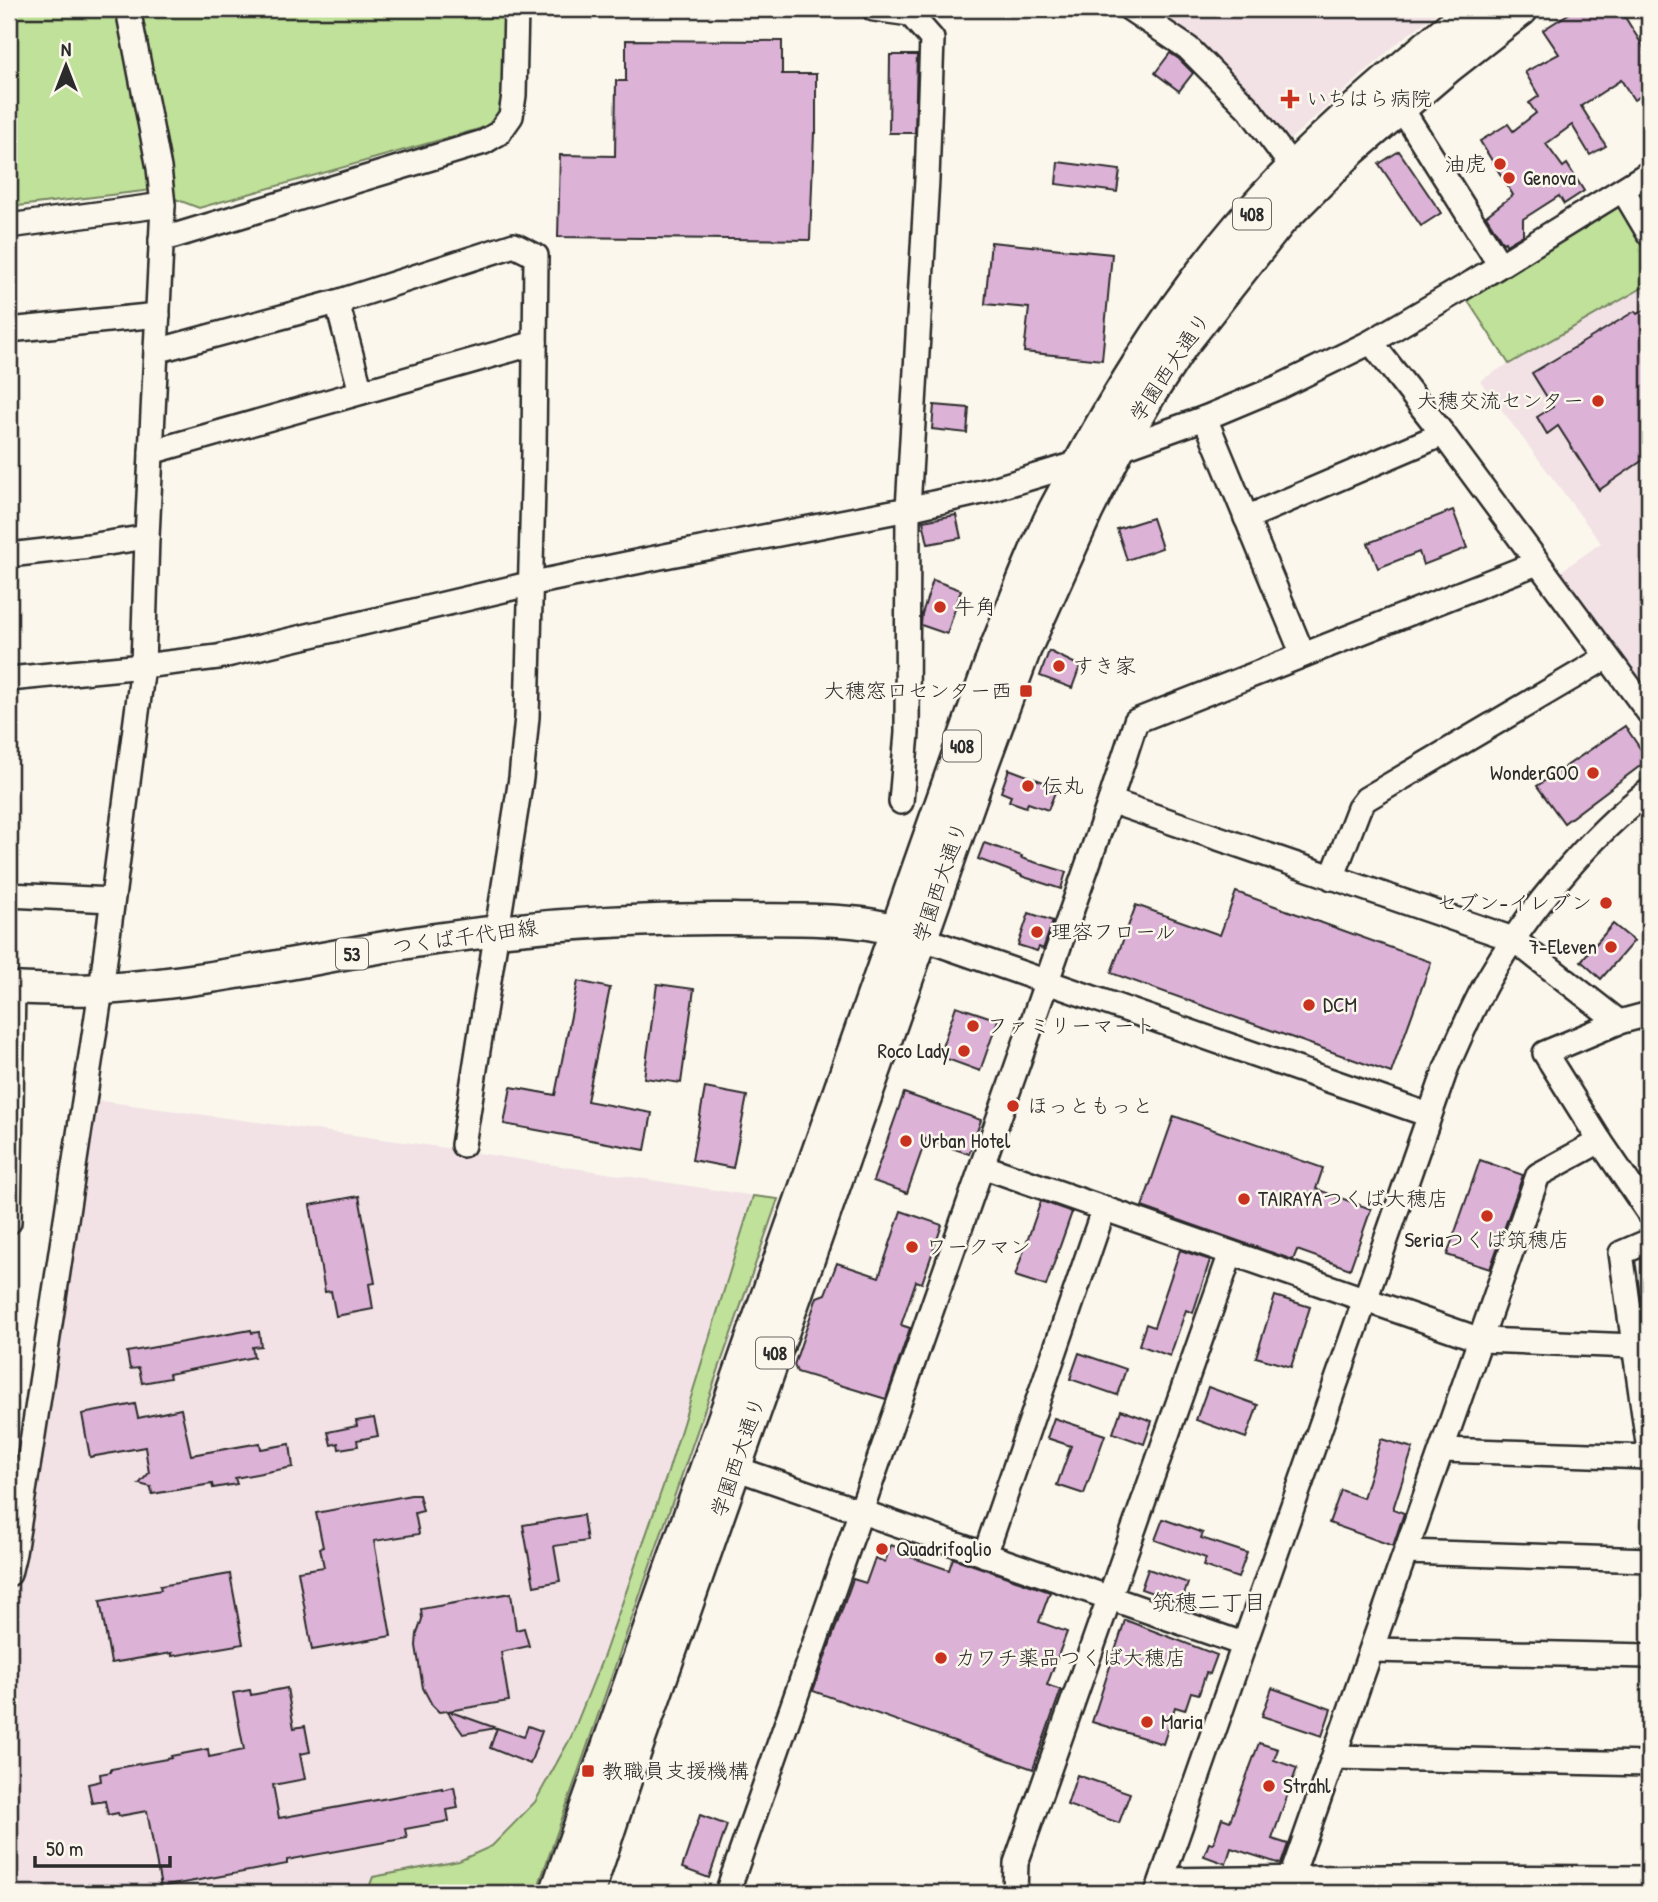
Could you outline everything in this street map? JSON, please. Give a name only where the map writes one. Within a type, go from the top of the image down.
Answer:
[{"type":"highway","name":"学園西大通り","points":[[587,1893],[632,1756],[735,1468],[909,934],[997,648],[1046,532],[1120,392],[1185,295],[1241,225],[1351,114],[1473,9]]},
{"type":"highway","name":"学園西大通り","points":[[557,1893],[909,934],[1024,649],[1058,570],[1116,451],[1181,345],[1280,220],[1351,149],[1399,106],[1521,9]]},
{"type":"main road","name":"つくば千代田線","points":[[11,988],[102,990],[242,974],[425,940],[552,924],[695,919],[834,921],[862,923],[909,934]]},
{"type":"street","points":[[9,1574],[102,990],[143,666],[163,205],[159,168],[128,9]]},
{"type":"street","points":[[161,240],[484,142],[499,133],[511,116],[514,95],[516,9]]},
{"type":"street","points":[[874,9],[910,14],[932,39],[924,248],[908,509],[907,733],[901,803]]},
{"type":"street","points":[[1130,9],[1188,48],[1249,109],[1294,169]]},
{"type":"street","points":[[1399,106],[1500,265]]},
{"type":"street","points":[[9,679],[218,657],[529,584],[908,509],[990,490],[1082,462],[1205,418],[1279,387],[1371,342],[1649,173]]},
{"type":"street","points":[[1623,190],[1649,234]]},
{"type":"street","points":[[9,226],[163,205]]},
{"type":"street","points":[[156,351],[337,302],[514,245],[536,256],[527,717],[521,778],[463,1145]]},
{"type":"street","points":[[337,302],[362,392]]},
{"type":"street","points":[[9,330],[158,315]]},
{"type":"street","points":[[1371,342],[1443,434],[1649,713]]},
{"type":"street","points":[[151,452],[535,343]]},
{"type":"street","points":[[1205,418],[1303,655]]},
{"type":"street","points":[[1246,518],[1443,434]]},
{"type":"street","points":[[9,555],[147,537]]},
{"type":"street","points":[[727,1893],[1136,721],[1537,563]]},
{"type":"street","points":[[1332,878],[1359,808],[1366,799],[1606,657]]},
{"type":"street","points":[[1649,792],[1609,826],[1574,863],[1513,939],[1467,1021],[1429,1115],[1159,1886],[1292,1878],[1385,1885],[1649,1878]]},
{"type":"street","points":[[1110,801],[1513,939],[1619,1022]]},
{"type":"street","points":[[9,895],[112,900]]},
{"type":"street","points":[[909,934],[1429,1115]]},
{"type":"street","points":[[9,1222],[11,988]]},
{"type":"street","points":[[1649,1014],[1619,1022],[1545,1054],[1649,1213]]},
{"type":"street","points":[[1292,1878],[1538,1175],[1600,1141]]},
{"type":"street","points":[[982,1166],[1481,1340],[1634,1346]]},
{"type":"street","points":[[985,1555],[1104,1208]]},
{"type":"street","points":[[1649,1241],[1621,1253],[1649,1450]]},
{"type":"street","points":[[1015,1893],[1016,1863],[1231,1253]]},
{"type":"street","points":[[1442,1450],[1649,1457]]},
{"type":"street","points":[[735,1468],[1243,1644]]},
{"type":"street","points":[[1406,1552],[1649,1560]]},
{"type":"street","points":[[1372,1650],[1649,1656]]},
{"type":"street","points":[[1334,1757],[1649,1764]]},
{"type":"shaded area","name":"いちはら病院","points":[[1143,9],[1442,9],[1400,41],[1286,143]]},
{"type":"shaded area","points":[[1636,192],[1649,214],[1649,669],[1635,679],[1560,572],[1601,543],[1480,381],[1509,363],[1466,298]]},
{"type":"shaded area","name":"教職員支援機構","points":[[94,1100],[419,1144],[780,1200],[538,1893],[9,1893],[9,1606],[20,1561]]},
{"type":"green space","points":[[9,9],[513,9],[500,123],[199,208],[152,190],[9,207]]},
{"type":"green space","points":[[1613,206],[1621,207],[1649,253],[1649,284],[1509,364],[1466,298]]},
{"type":"green space","points":[[753,1196],[778,1199],[536,1893],[367,1893],[373,1877],[459,1861],[492,1846],[535,1802],[571,1737],[604,1655],[668,1472]]},
{"type":"green space","points":[[1380,1884],[1649,1884],[1649,1893],[1380,1893]]},
{"type":"building","points":[[1576,9],[1620,9],[1649,56],[1649,91],[1634,100],[1621,80],[1581,106],[1606,146],[1590,155],[1572,125],[1546,144],[1563,167],[1567,164],[1584,191],[1564,204],[1559,196],[1523,219],[1523,235],[1506,245],[1486,216],[1513,195],[1480,141],[1508,124],[1513,131],[1536,113],[1529,103],[1539,96],[1525,72],[1559,54],[1543,30]]},
{"type":"building","points":[[626,40],[782,41],[782,74],[816,74],[816,133],[810,240],[558,237],[560,155],[615,156],[616,81],[626,81]]},
{"type":"building","points":[[1170,53],[1193,73],[1179,91],[1155,73]]},
{"type":"building","points":[[890,55],[917,55],[915,133],[889,133]]},
{"type":"building","points":[[1399,151],[1441,213],[1421,226],[1379,164]]},
{"type":"building","points":[[1058,162],[1120,170],[1117,192],[1056,184]]},
{"type":"building","points":[[991,242],[1112,254],[1102,360],[1024,352],[1029,308],[985,304]]},
{"type":"building","name":"大穂交流センター","points":[[1649,308],[1649,456],[1599,490],[1558,426],[1547,434],[1537,417],[1553,407],[1532,373],[1635,311],[1637,314]]},
{"type":"building","points":[[934,405],[969,408],[967,433],[932,429]]},
{"type":"building","points":[[1453,510],[1467,548],[1423,565],[1419,552],[1378,568],[1368,543]]},
{"type":"building","points":[[956,515],[961,538],[928,544],[923,521]]},
{"type":"building","points":[[1152,518],[1162,548],[1127,560],[1117,529]]},
{"type":"building","name":"牛角","points":[[933,580],[961,590],[947,634],[921,625]]},
{"type":"building","points":[[1049,651],[1080,666],[1072,688],[1040,676]]},
{"type":"building","name":"WonderGOO","points":[[1625,726],[1648,760],[1564,823],[1537,786]]},
{"type":"building","points":[[1009,769],[1057,787],[1048,810],[1028,803],[1026,807],[1009,801],[1011,796],[1001,792]]},
{"type":"building","points":[[984,843],[1066,872],[1061,889],[978,859]]},
{"type":"building","name":"DCM","points":[[1236,892],[1431,962],[1391,1073],[1111,973],[1136,905],[1220,935]]},
{"type":"building","points":[[1029,913],[1053,921],[1043,949],[1039,947],[1037,951],[1018,945]]},
{"type":"building","name":"7-Eleven","points":[[1613,924],[1634,941],[1601,979],[1581,961]]},
{"type":"building","points":[[578,981],[610,988],[587,1101],[652,1113],[645,1150],[504,1124],[511,1087],[555,1095]]},
{"type":"building","points":[[657,984],[694,989],[681,1083],[644,1078]]},
{"type":"building","points":[[956,1006],[998,1020],[980,1071],[939,1056]]},
{"type":"building","points":[[705,1088],[747,1096],[733,1168],[692,1160]]},
{"type":"building","name":"Urban Hotel","points":[[904,1093],[981,1120],[969,1154],[926,1139],[907,1193],[873,1181]]},
{"type":"building","name":"TAIRAYAつくば大穂店","points":[[1174,1116],[1323,1168],[1316,1189],[1371,1209],[1350,1269],[1297,1250],[1293,1260],[1142,1207]]},
{"type":"building","name":"Seriaつくば筑穂店","points":[[1480,1160],[1523,1175],[1490,1269],[1447,1255]]},
{"type":"building","points":[[359,1196],[375,1283],[369,1284],[373,1309],[336,1316],[331,1291],[325,1292],[310,1205]]},
{"type":"building","points":[[1041,1201],[1072,1212],[1046,1286],[1015,1276]]},
{"type":"building","points":[[901,1211],[942,1225],[922,1283],[916,1281],[901,1325],[910,1328],[886,1399],[797,1372],[794,1365],[817,1297],[825,1294],[837,1263],[879,1277]]},
{"type":"building","points":[[1180,1250],[1210,1260],[1193,1313],[1186,1310],[1170,1356],[1139,1345],[1146,1324],[1154,1327]]},
{"type":"building","points":[[1275,1296],[1310,1307],[1291,1367],[1256,1357]]},
{"type":"building","points":[[251,1330],[252,1333],[259,1332],[261,1346],[252,1347],[254,1357],[169,1374],[170,1378],[142,1383],[139,1368],[130,1369],[127,1352]]},
{"type":"building","points":[[1079,1353],[1126,1369],[1117,1395],[1070,1379]]},
{"type":"building","points":[[1208,1387],[1258,1405],[1246,1438],[1196,1420]]},
{"type":"building","points":[[135,1404],[138,1418],[181,1409],[191,1455],[260,1443],[261,1449],[290,1444],[293,1467],[235,1478],[237,1484],[213,1488],[212,1484],[152,1494],[151,1487],[139,1484],[149,1473],[145,1447],[90,1457],[82,1414]]},
{"type":"building","points":[[1121,1410],[1152,1421],[1144,1444],[1113,1433]]},
{"type":"building","points":[[374,1418],[378,1436],[357,1440],[358,1446],[339,1449],[338,1443],[331,1445],[328,1432],[357,1426],[356,1421]]},
{"type":"building","points":[[1054,1418],[1105,1435],[1084,1494],[1057,1485],[1071,1446],[1047,1438]]},
{"type":"building","points":[[1381,1439],[1413,1448],[1393,1509],[1404,1513],[1393,1546],[1329,1523],[1341,1490],[1363,1498]]},
{"type":"building","points":[[419,1495],[423,1511],[415,1513],[419,1534],[374,1541],[391,1636],[312,1650],[298,1571],[324,1567],[316,1513]]},
{"type":"building","points":[[583,1515],[587,1541],[554,1546],[560,1581],[534,1586],[523,1525]]},
{"type":"building","points":[[1163,1519],[1203,1533],[1201,1538],[1247,1553],[1238,1578],[1203,1566],[1206,1558],[1155,1540]]},
{"type":"building","name":"カワチ薬品つくば大穂店","points":[[891,1545],[906,1551],[905,1555],[949,1570],[953,1558],[1050,1592],[1039,1622],[1067,1632],[1047,1685],[1061,1690],[1033,1769],[813,1691],[853,1579],[866,1583],[875,1558],[885,1562]]},
{"type":"building","points":[[1148,1569],[1188,1583],[1181,1603],[1141,1589]]},
{"type":"building","points":[[230,1574],[243,1644],[111,1663],[100,1601],[161,1590],[160,1586]]},
{"type":"building","points":[[511,1593],[516,1630],[524,1628],[529,1646],[501,1652],[509,1701],[448,1711],[496,1728],[463,1734],[447,1711],[439,1712],[432,1705],[423,1688],[416,1646],[422,1619],[421,1609]]},
{"type":"building","points":[[1125,1620],[1217,1655],[1210,1674],[1206,1673],[1199,1694],[1191,1692],[1185,1710],[1175,1707],[1163,1744],[1092,1722]]},
{"type":"building","points":[[287,1688],[294,1728],[305,1726],[310,1752],[300,1754],[305,1779],[273,1785],[279,1818],[454,1787],[458,1808],[447,1810],[449,1821],[405,1829],[407,1838],[161,1887],[147,1811],[119,1816],[118,1813],[108,1815],[105,1801],[92,1803],[88,1784],[101,1781],[100,1774],[111,1772],[111,1769],[208,1749],[209,1757],[244,1750],[233,1693],[250,1690],[251,1695]]},
{"type":"building","points":[[1272,1688],[1331,1709],[1322,1736],[1262,1716]]},
{"type":"building","points":[[528,1726],[542,1731],[530,1764],[490,1748],[497,1728],[524,1737]]},
{"type":"building","points":[[1259,1743],[1278,1749],[1274,1760],[1297,1768],[1272,1839],[1288,1844],[1281,1864],[1231,1848],[1226,1864],[1204,1856],[1209,1843],[1213,1844],[1222,1818],[1230,1821]]},
{"type":"building","points":[[1077,1775],[1130,1793],[1119,1823],[1067,1805]]},
{"type":"building","points":[[700,1815],[727,1825],[709,1878],[682,1868]]},
{"type":"place","name":"いちはら病院","points":[[1290,99]]},
{"type":"place","name":"油虎","points":[[1500,164]]},
{"type":"place","name":"Genova","points":[[1509,178]]},
{"type":"place","name":"大穂交流センター","points":[[1598,401]]},
{"type":"place","name":"牛角","points":[[940,607]]},
{"type":"place","name":"すき家","points":[[1059,666]]},
{"type":"place","name":"大穂窓口センター西","points":[[1026,691]]},
{"type":"place","name":"WonderGOO","points":[[1593,773]]},
{"type":"place","name":"伝丸","points":[[1028,786]]},
{"type":"place","name":"セブン-イレブン","points":[[1606,903]]},
{"type":"place","name":"理容フロール","points":[[1037,932]]},
{"type":"place","name":"7-Eleven","points":[[1611,947]]},
{"type":"place","name":"DCM","points":[[1309,1005]]},
{"type":"place","name":"ファミリーマート","points":[[973,1026]]},
{"type":"place","name":"Roco Lady","points":[[964,1051]]},
{"type":"place","name":"ほっともっと","points":[[1013,1106]]},
{"type":"place","name":"Urban Hotel","points":[[906,1141]]},
{"type":"place","name":"TAIRAYAつくば大穂店","points":[[1244,1199]]},
{"type":"place","name":"Seriaつくば筑穂店","points":[[1487,1216]]},
{"type":"place","name":"ワークマン","points":[[912,1247]]},
{"type":"place","name":"Quadrifoglio","points":[[882,1549]]},
{"type":"place","name":"カワチ薬品つくば大穂店","points":[[941,1658]]},
{"type":"place","name":"Maria","points":[[1147,1722]]},
{"type":"place","name":"教職員支援機構","points":[[588,1771]]},
{"type":"place","name":"Strahl","points":[[1269,1786]]},
{"type":"district","name":"筑穂二丁目","points":[[1209,1602]]}]
